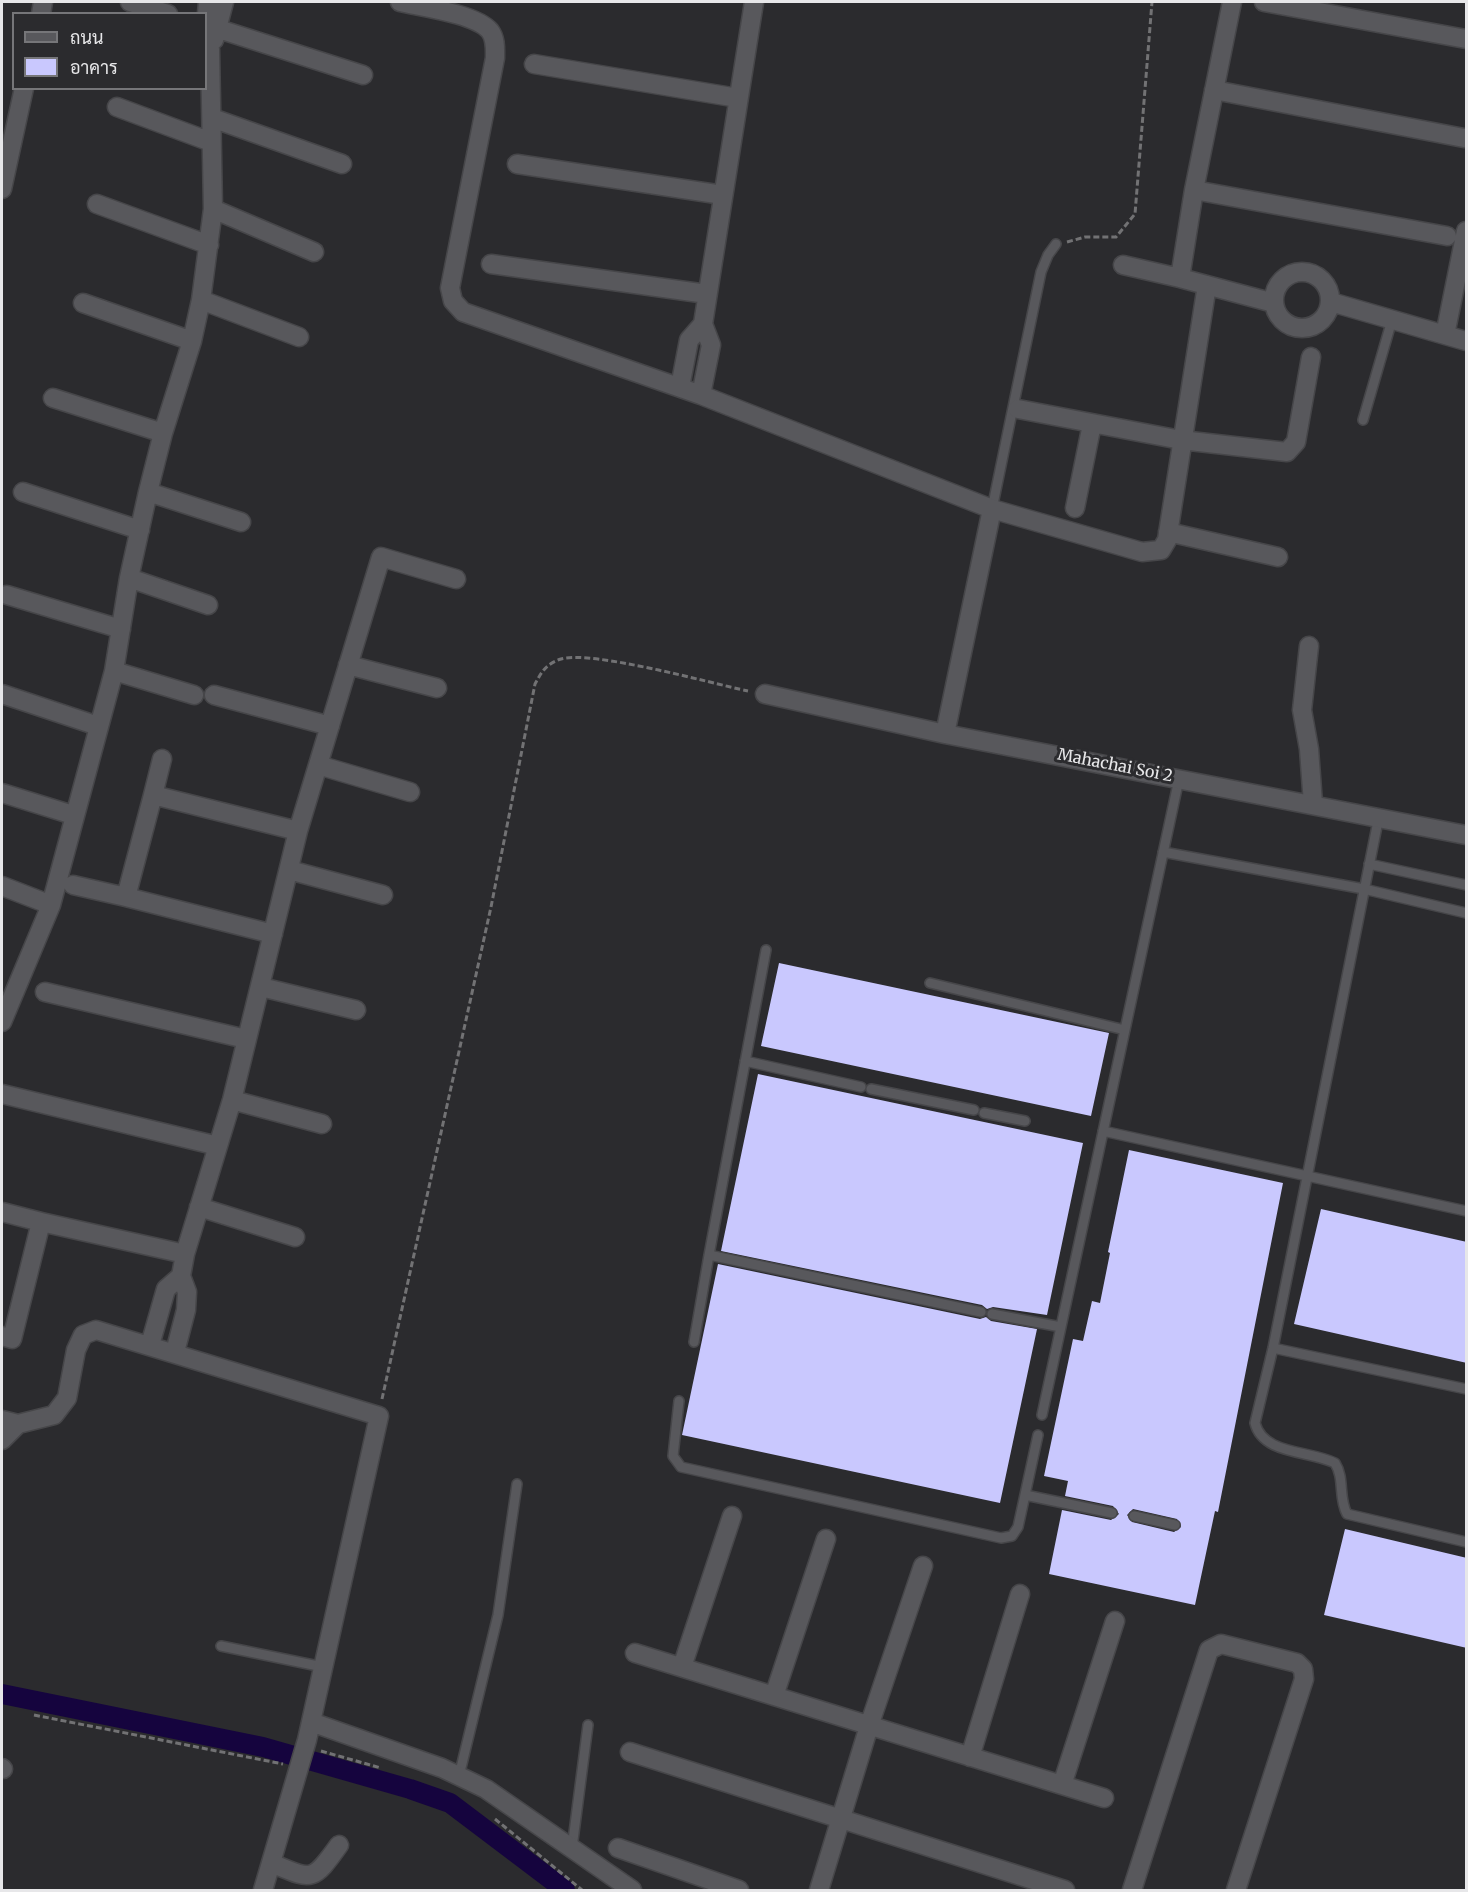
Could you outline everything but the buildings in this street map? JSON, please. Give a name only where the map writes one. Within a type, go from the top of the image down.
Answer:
[{"type":"street","points":[[130,2],[162,12]]},
{"type":"street","points":[[2,1022],[9,982],[51,904],[73,815],[114,671],[129,578],[148,492],[163,434],[192,341],[201,300],[213,209],[208,2]]},
{"type":"street","points":[[210,26],[224,2]]},
{"type":"street","points":[[400,2],[476,22],[489,31],[495,43],[495,58],[450,288],[453,301],[463,312],[500,327],[680,387],[992,509],[1142,552],[1161,550],[1168,532],[1207,285]]},
{"type":"street","points":[[701,395],[711,345],[703,324],[753,2]]},
{"type":"street","points":[[1180,278],[1194,190],[1232,2]]},
{"type":"street","points":[[1264,2],[1467,39]]},
{"type":"street","points":[[210,26],[363,75]]},
{"type":"street","points":[[534,64],[738,98]]},
{"type":"street","points":[[2,189],[24,90]]},
{"type":"street","points":[[1214,90],[1464,138]]},
{"type":"street","points":[[117,107],[212,142]]},
{"type":"street","points":[[212,118],[342,164]]},
{"type":"street","points":[[517,164],[723,195]]},
{"type":"street","points":[[1194,190],[1447,236]]},
{"type":"street","points":[[98,204],[209,245]]},
{"type":"street","points":[[213,209],[314,252]]},
{"type":"street","points":[[1445,335],[1465,250],[1467,231]]},
{"type":"street","points":[[491,264],[707,294]]},
{"type":"street","points":[[1123,265],[1274,303]]},
{"type":"street","points":[[1296,272],[1307,272],[1325,282],[1330,302],[1323,318],[1308,328],[1298,328],[1282,319],[1274,303],[1279,283],[1296,272]]},
{"type":"street","points":[[201,300],[299,337]]},
{"type":"street","points":[[1330,302],[1467,341]]},
{"type":"street","points":[[83,303],[192,341]]},
{"type":"street","points":[[680,387],[688,340],[703,324]]},
{"type":"street","points":[[1018,409],[1181,440],[1287,452],[1296,442],[1311,357]]},
{"type":"street","points":[[53,398],[163,434]]},
{"type":"street","points":[[1075,508],[1092,424]]},
{"type":"street","points":[[23,492],[140,530]]},
{"type":"street","points":[[148,492],[241,522]]},
{"type":"street","points":[[945,734],[992,509]]},
{"type":"street","points":[[1168,532],[1278,557]]},
{"type":"street","points":[[176,1352],[186,1310],[187,1292],[181,1276],[185,1254],[232,1100],[298,831],[381,557],[456,579]]},
{"type":"street","points":[[129,578],[208,605]]},
{"type":"street","points":[[7,595],[121,629]]},
{"type":"street","points":[[1309,646],[1302,710],[1309,749],[1313,804]]},
{"type":"street","points":[[348,665],[437,688]]},
{"type":"street","points":[[114,671],[194,695]]},
{"type":"street","points":[[2,694],[98,726]]},
{"type":"street","name":"Mahachai Soi 2","points":[[765,694],[945,734],[1379,816],[1467,835]]},
{"type":"street","points":[[214,695],[330,726]]},
{"type":"street","points":[[126,897],[162,759]]},
{"type":"street","points":[[318,765],[410,792]]},
{"type":"street","points":[[2,793],[73,815]]},
{"type":"street","points":[[153,795],[298,831]]},
{"type":"street","points":[[289,870],[383,895]]},
{"type":"street","points":[[73,885],[273,934]]},
{"type":"street","points":[[2,886],[51,904]]},
{"type":"street","points":[[261,987],[356,1010]]},
{"type":"street","points":[[45,992],[246,1039]]},
{"type":"street","points":[[2,1094],[218,1146]]},
{"type":"street","points":[[232,1100],[322,1124]]},
{"type":"street","points":[[199,1207],[295,1237]]},
{"type":"street","points":[[2,1212],[185,1254]]},
{"type":"street","points":[[2,1336],[12,1339],[41,1222]]},
{"type":"street","points":[[150,1345],[166,1288],[181,1276]]},
{"type":"street","points":[[2,1440],[10,1422],[54,1415],[67,1398],[76,1350],[83,1335],[96,1330],[176,1352],[379,1416],[311,1722],[311,1745],[293,1764],[263,1890]]},
{"type":"street","points":[[682,1667],[732,1516]]},
{"type":"street","points":[[774,1696],[826,1539]]},
{"type":"street","points":[[819,1890],[869,1726],[923,1566]]},
{"type":"street","points":[[970,1757],[1020,1594]]},
{"type":"street","points":[[1062,1785],[1115,1621]]},
{"type":"street","points":[[1132,1890],[1209,1650],[1214,1645],[1221,1644],[1297,1663],[1304,1669],[1304,1679],[1236,1890]]},
{"type":"street","points":[[635,1653],[1104,1798]]},
{"type":"street","points":[[311,1722],[459,1776],[486,1790],[523,1813],[572,1850],[632,1890]]},
{"type":"street","points":[[630,1752],[1065,1890]]},
{"type":"street","points":[[271,1863],[303,1876],[312,1876],[324,1866],[339,1845]]},
{"type":"street","points":[[618,1848],[739,1890]]},
{"type":"lane","points":[[992,509],[1041,272],[1048,255],[1056,244]]},
{"type":"lane","points":[[1363,420],[1392,320]]},
{"type":"lane","points":[[1042,1415],[1179,778]]},
{"type":"lane","points":[[1379,816],[1273,1348],[1255,1423],[1258,1435],[1269,1444],[1325,1458],[1335,1463],[1341,1474],[1341,1502],[1347,1514],[1467,1542]]},
{"type":"lane","points":[[1163,852],[1364,889],[1467,913]]},
{"type":"lane","points":[[1369,864],[1467,885]]},
{"type":"lane","points":[[694,1342],[766,950]]},
{"type":"lane","points":[[930,983],[1125,1030]]},
{"type":"lane","points":[[745,1061],[1026,1122]]},
{"type":"lane","points":[[1103,1131],[1467,1211]]},
{"type":"lane","points":[[709,1255],[981,1312]]},
{"type":"lane","points":[[992,1314],[1061,1327]]},
{"type":"lane","points":[[1273,1348],[1467,1389]]},
{"type":"lane","points":[[679,1401],[673,1456],[681,1467],[1001,1538],[1012,1536],[1018,1527],[1038,1435]]},
{"type":"lane","points":[[459,1776],[498,1615],[517,1484]]},
{"type":"lane","points":[[1025,1495],[1112,1513]]},
{"type":"lane","points":[[1134,1516],[1176,1525]]},
{"type":"lane","points":[[221,1646],[323,1667]]},
{"type":"lane","points":[[572,1850],[588,1725]]},
{"type":"path","points":[[1056,244],[1085,237],[1116,237],[1135,214],[1152,2]]},
{"type":"path","points":[[379,1416],[491,907],[535,684],[545,667],[562,659],[597,659],[765,694]]},
{"type":"path","points":[[34,1715],[293,1764]]},
{"type":"path","points":[[311,1745],[385,1769]]},
{"type":"path","points":[[487,1813],[582,1890]]},
{"type":"waterway","points":[[2,1694],[263,1747],[410,1789],[450,1803],[565,1890]]}]
